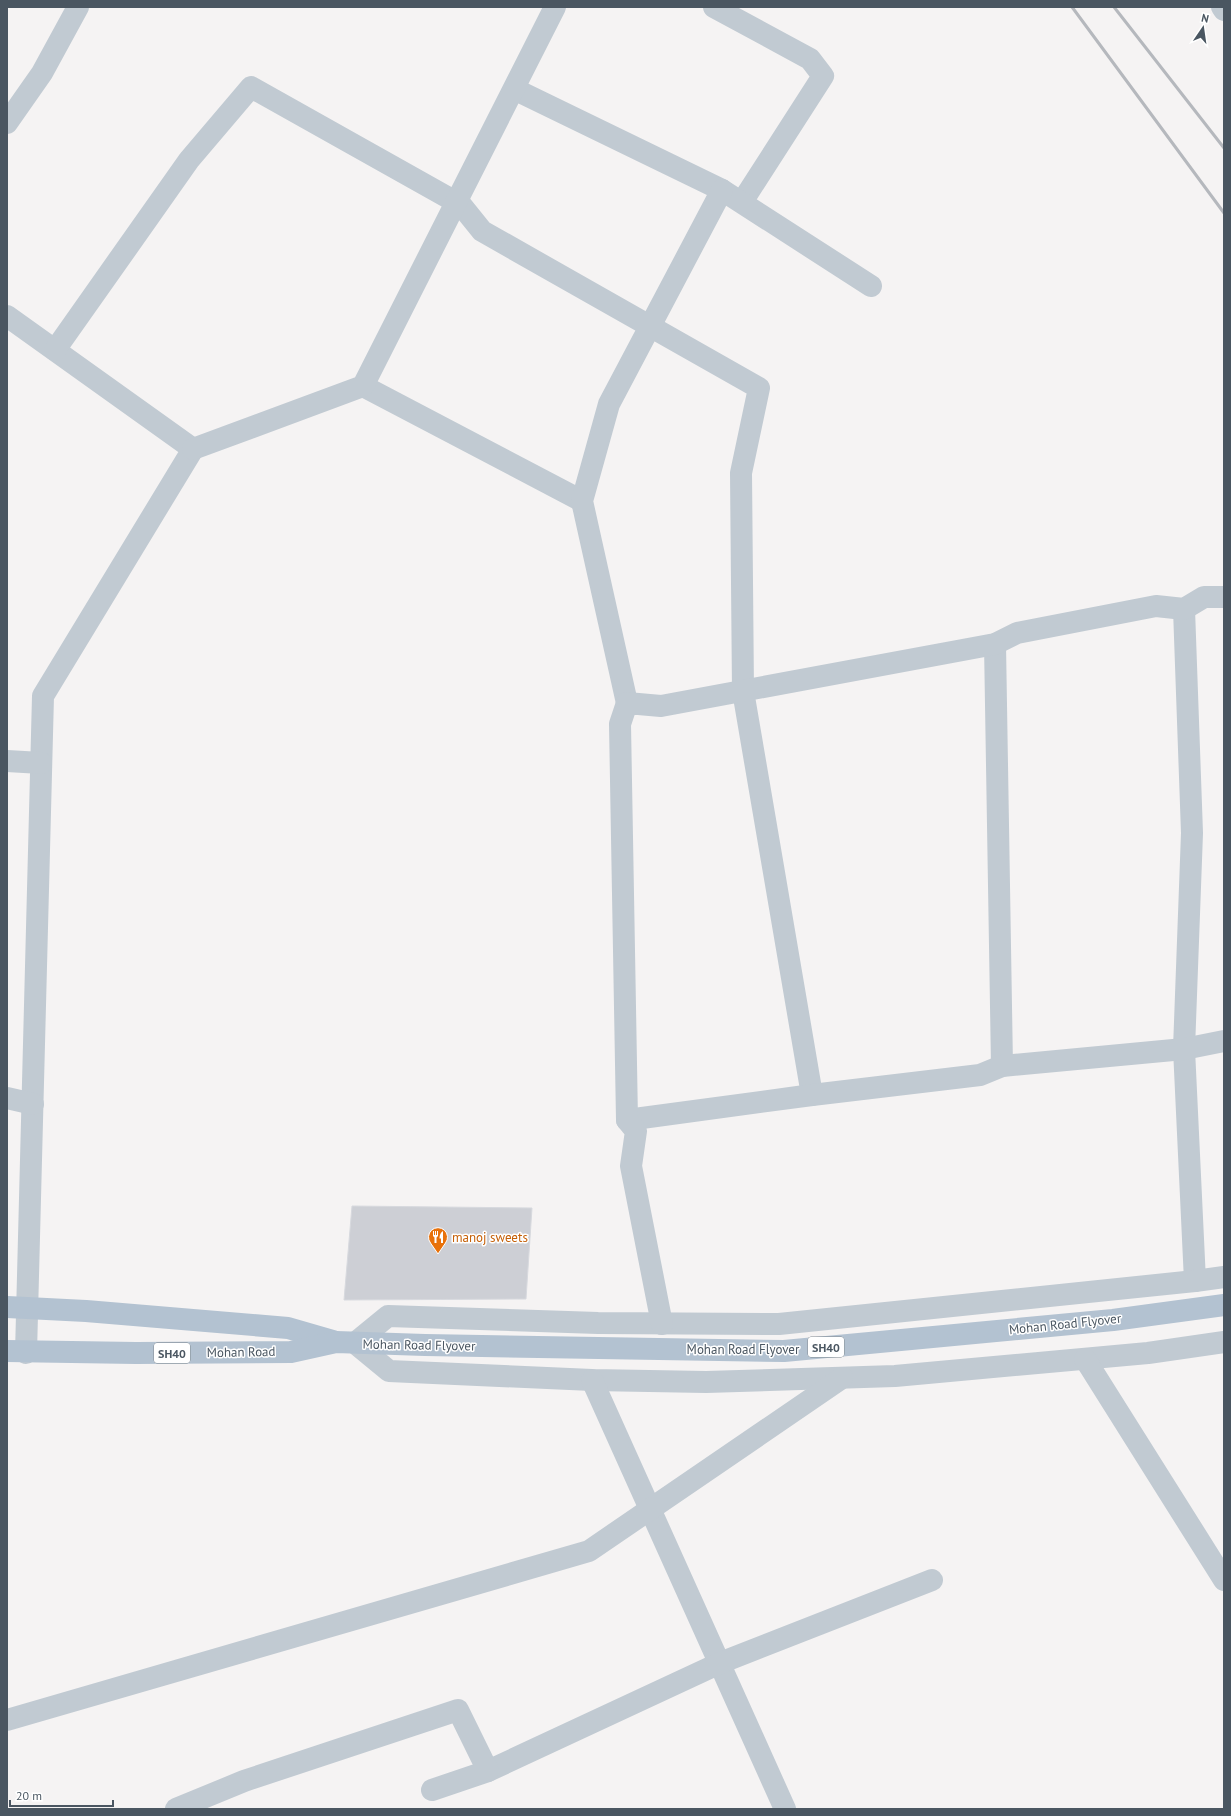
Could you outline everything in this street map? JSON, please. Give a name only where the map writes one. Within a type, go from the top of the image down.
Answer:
[{"type":"main road","name":"Mohan Road Flyover","points":[[345,1343],[426,1346],[784,1351],[1113,1320],[1224,1305]]},
{"type":"main road","points":[[17,1307],[94,1311],[288,1328],[345,1343]]},
{"type":"main road","name":"Mohan Road","points":[[16,1352],[291,1352],[345,1343]]},
{"type":"street","points":[[7,123],[42,73],[78,7]]},
{"type":"street","points":[[16,1352],[17,1307],[33,1104],[43,696],[193,449],[363,386],[555,7]]},
{"type":"street","points":[[714,7],[810,59],[823,76],[742,202]]},
{"type":"street","points":[[55,350],[189,160],[252,87],[447,197],[457,200],[482,231],[759,388],[741,473],[743,691],[812,1095]]},
{"type":"street","points":[[514,88],[722,190],[870,286]]},
{"type":"street","points":[[662,1324],[631,1166],[636,1130],[627,1120],[620,724],[627,703],[582,501],[608,404],[722,190]]},
{"type":"street","points":[[7,316],[193,449]]},
{"type":"street","points":[[363,386],[582,501]]},
{"type":"street","points":[[627,703],[661,706],[995,644],[1017,633],[1156,606],[1184,609],[1204,597],[1224,597]]},
{"type":"street","points":[[1184,609],[1192,833],[1184,1049],[1195,1281]]},
{"type":"street","points":[[995,644],[1002,1066]]},
{"type":"street","points":[[7,762],[41,763]]},
{"type":"street","points":[[627,1120],[812,1095],[980,1075],[1002,1066],[1184,1049],[1224,1041]]},
{"type":"street","points":[[7,1098],[33,1104]]},
{"type":"street","points":[[1224,1277],[779,1324],[598,1324],[388,1316],[345,1343],[389,1371],[592,1380],[706,1382],[895,1376],[1148,1353],[1224,1342]]},
{"type":"street","points":[[1085,1359],[1224,1580]]},
{"type":"street","points":[[7,1720],[589,1552],[842,1378]]},
{"type":"street","points":[[592,1380],[786,1809]]},
{"type":"street","points":[[432,1790],[488,1770],[720,1663],[932,1580]]},
{"type":"street","points":[[176,1809],[244,1781],[458,1710],[488,1770]]},
{"type":"building","name":"manoj sweets","points":[[352,1206],[532,1208],[526,1299],[344,1300]]},
{"type":"railway","points":[[1072,7],[1224,213]]},
{"type":"railway","points":[[1114,7],[1224,148]]},
{"type":"place","name":"manoj sweets","points":[[438,1254]]}]
